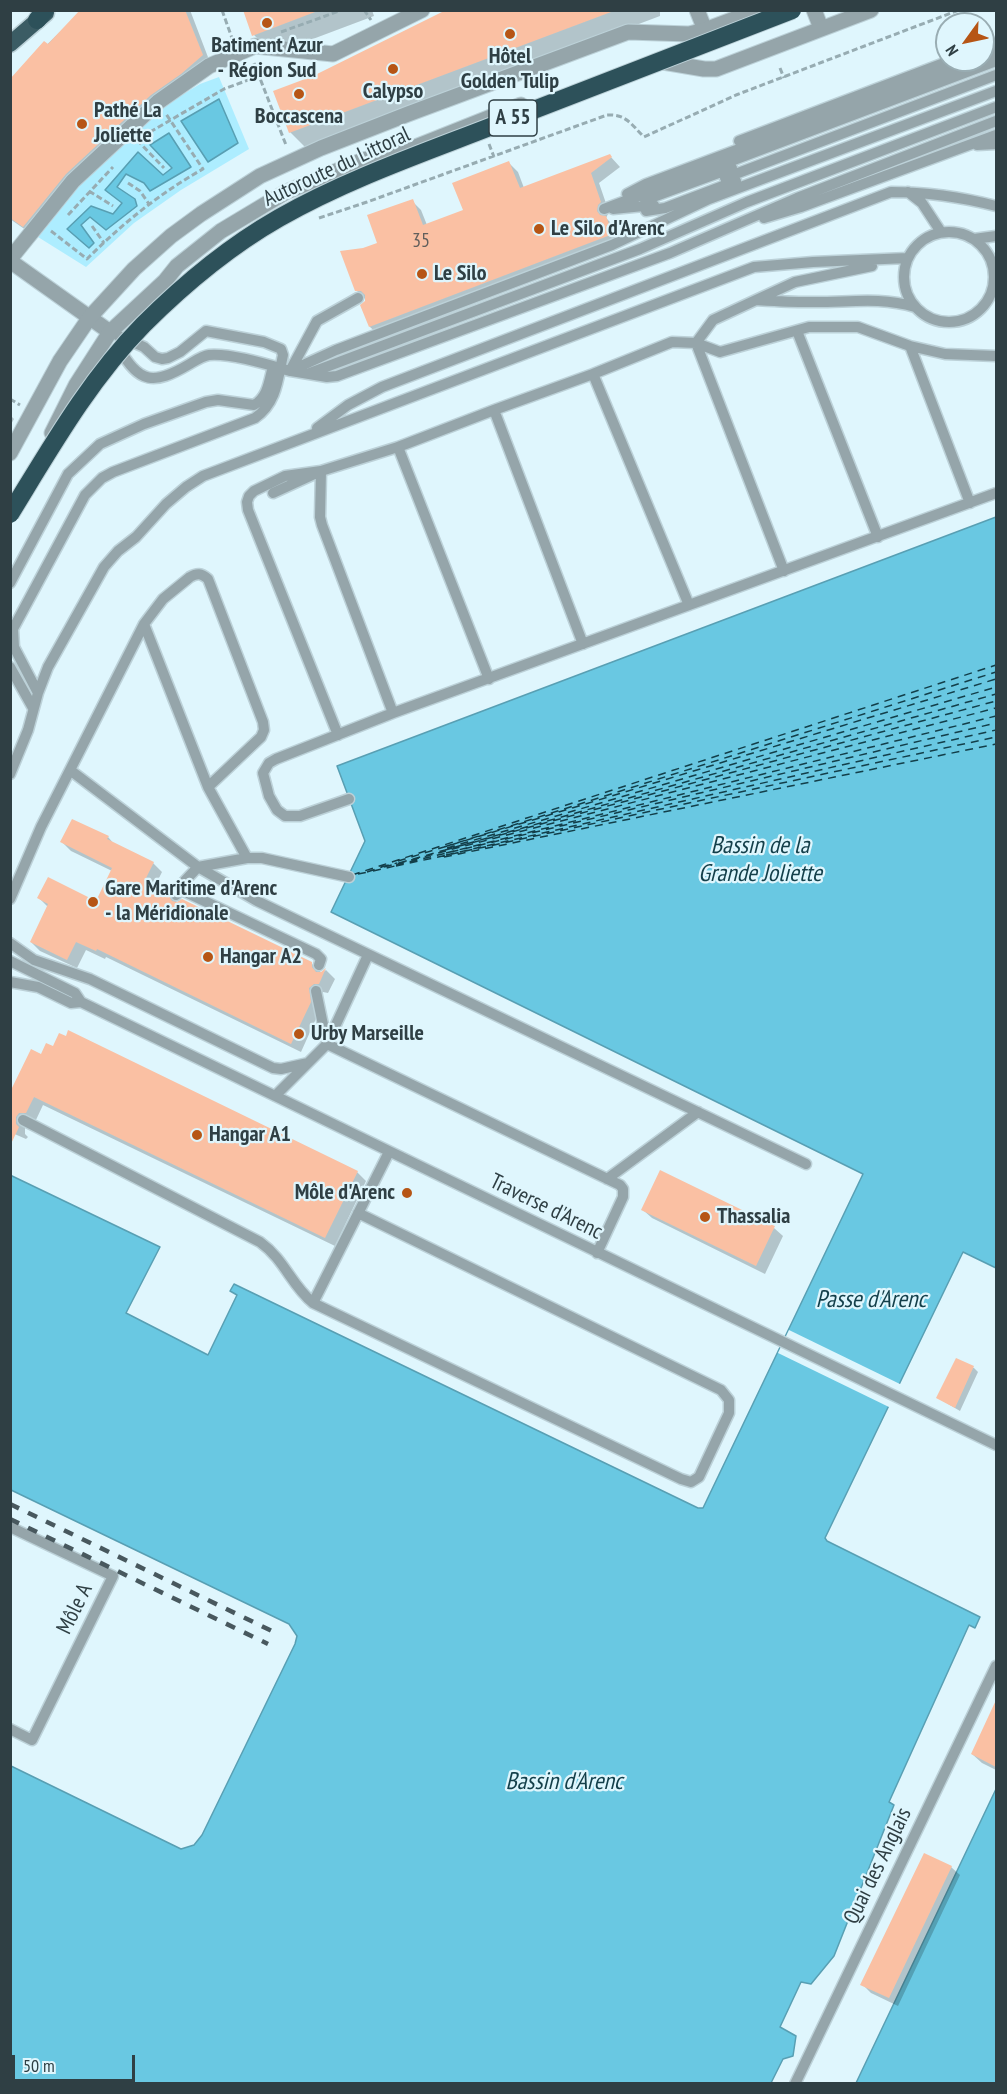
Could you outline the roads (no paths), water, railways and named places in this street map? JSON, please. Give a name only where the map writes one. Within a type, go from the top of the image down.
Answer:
[{"type":"highway","name":"Autoroute du Littoral","points":[[10,514],[67,423],[107,368],[142,327],[187,285],[243,242],[278,219],[315,199],[386,168],[792,10]]},
{"type":"highway","points":[[10,44],[44,14]]},
{"type":"street","points":[[110,332],[10,260],[73,181],[133,136],[158,102],[209,66],[246,46],[333,54],[422,10]]},
{"type":"street","points":[[697,10],[705,30]]},
{"type":"street","points":[[10,453],[60,361],[90,316],[134,269],[171,236],[231,194],[274,168],[408,114],[628,32],[688,34],[758,10]]},
{"type":"street","points":[[814,10],[821,28]]},
{"type":"street","points":[[10,514],[76,385],[110,332],[177,266],[199,247],[246,214],[286,192],[363,160],[408,150],[640,61],[652,60],[716,69],[871,10]]},
{"type":"lane","points":[[604,209],[996,61]]},
{"type":"lane","points":[[604,209],[640,179],[935,66]]},
{"type":"lane","points":[[604,209],[641,202],[996,68]]},
{"type":"lane","points":[[604,209],[646,183],[944,72]]},
{"type":"lane","points":[[604,209],[651,206],[996,75]]},
{"type":"lane","points":[[604,209],[640,212],[665,208],[996,83]]},
{"type":"lane","points":[[281,368],[336,350],[612,245],[709,199],[996,91]]},
{"type":"lane","points":[[640,249],[725,204],[996,100]]},
{"type":"lane","points":[[640,249],[747,202],[996,107]]},
{"type":"lane","points":[[309,374],[640,249],[700,229],[742,210],[996,114]]},
{"type":"lane","points":[[110,332],[129,366],[149,380],[166,376],[199,358],[210,355],[327,377],[338,376],[670,253],[797,198],[996,121]]},
{"type":"lane","points":[[717,232],[996,128]]},
{"type":"lane","points":[[717,232],[801,207],[996,135]]},
{"type":"lane","points":[[968,146],[996,140]]},
{"type":"lane","points":[[968,146],[996,144]]},
{"type":"lane","points":[[294,441],[317,428],[348,405],[382,387],[891,192],[953,196],[996,206]]},
{"type":"lane","points":[[908,192],[922,203],[941,232]]},
{"type":"lane","points":[[984,306],[991,294],[995,275],[988,253],[974,239],[959,232],[941,232],[927,237],[916,246],[908,258],[904,271],[904,284],[915,307],[925,315],[950,322],[962,320],[996,300]]},
{"type":"lane","points":[[974,239],[996,236]]},
{"type":"lane","points":[[10,774],[28,730],[33,708],[48,668],[104,567],[117,551],[136,537],[166,504],[186,487],[215,471],[754,267],[908,258]]},
{"type":"lane","points":[[696,343],[713,320],[795,282],[908,258]]},
{"type":"lane","points":[[10,583],[68,474],[91,451],[108,439],[206,402],[218,400],[254,405],[261,401],[281,368],[317,321],[358,298]]},
{"type":"lane","points":[[756,300],[809,302],[874,299],[915,307]]},
{"type":"lane","points":[[273,493],[321,471],[399,447],[672,342],[696,343],[720,352],[809,327],[858,327],[909,346],[945,354],[996,356]]},
{"type":"lane","points":[[38,693],[14,647],[14,619],[85,495],[102,478],[113,472],[263,413],[274,394],[281,368],[283,352],[275,345],[264,342],[206,331],[171,357],[162,358],[155,357],[144,347],[110,332]]},
{"type":"lane","points":[[797,331],[878,537]]},
{"type":"lane","points":[[696,343],[784,571]]},
{"type":"lane","points":[[909,346],[970,503]]},
{"type":"lane","points":[[593,374],[689,605]]},
{"type":"lane","points":[[494,410],[583,644]]},
{"type":"lane","points":[[399,447],[489,679]]},
{"type":"lane","points":[[321,471],[320,517],[322,525],[393,713]]},
{"type":"lane","points":[[321,471],[285,476],[254,491],[247,502],[252,520],[338,735]]},
{"type":"lane","points":[[350,799],[300,816],[289,817],[280,813],[274,806],[264,781],[264,770],[276,759],[393,713],[996,494]]},
{"type":"lane","points":[[10,899],[41,827],[144,624],[163,599],[196,574],[202,574],[208,579],[263,722],[264,730],[261,737],[208,787]]},
{"type":"lane","points":[[144,624],[208,787],[247,858]]},
{"type":"lane","points":[[10,667],[33,708]]},
{"type":"lane","points":[[69,770],[198,867],[256,901],[806,1164]]},
{"type":"lane","points":[[319,965],[321,959],[316,954],[178,892],[198,867],[247,858],[262,858],[349,877]]},
{"type":"lane","points":[[10,943],[34,960],[90,979],[273,1068],[282,1069],[308,1063]]},
{"type":"lane","points":[[275,1096],[327,1044],[368,955]]},
{"type":"lane","name":"Traverse d'Arenc","points":[[10,961],[75,993],[81,1002],[783,1344],[996,1445]]},
{"type":"lane","name":"Traverse d'Arenc","points":[[10,982],[38,987],[71,1003],[81,1002]]},
{"type":"lane","points":[[38,987],[62,987]]},
{"type":"lane","points":[[316,991],[327,1044]]},
{"type":"lane","points":[[327,1044],[620,1185],[623,1197],[597,1253]]},
{"type":"lane","points":[[607,1179],[698,1112]]},
{"type":"lane","points":[[23,1120],[260,1242],[280,1259],[300,1291],[313,1303],[687,1482],[695,1481],[729,1413],[729,1400],[721,1390],[358,1213]]},
{"type":"lane","points":[[313,1303],[389,1152]]},
{"type":"lane","name":"Môle A","points":[[10,1527],[113,1576],[32,1740],[10,1729]]},
{"type":"lane","name":"Quai des Anglais","points":[[795,2084],[996,1666]]},
{"type":"water","points":[[219,99],[238,143],[208,162],[181,121]]},
{"type":"water","points":[[169,133],[191,167],[150,191],[144,183],[126,174],[117,187],[135,199],[137,206],[106,230],[90,217],[81,225],[94,243],[89,248],[67,229],[91,206],[113,214],[122,203],[105,190],[138,152],[163,175],[172,168],[150,145]]},
{"type":"water","name":"Bassin d'Arenc","points":[[996,517],[996,1268],[963,1252],[825,1538],[980,1617],[975,1628],[969,1625],[889,1802],[894,1805],[834,1956],[811,1984],[801,1982],[780,2027],[796,2036],[793,2056],[783,2059],[771,2083],[11,2083],[11,1766],[181,1849],[194,1845],[202,1835],[297,1636],[289,1624],[11,1490],[10,1175],[160,1247],[126,1313],[208,1355],[237,1295],[230,1291],[234,1284],[698,1508],[703,1508],[863,1174],[331,912],[365,841],[337,766]]},
{"type":"water","points":[[996,1789],[996,2083],[856,2083]]},
{"type":"railway","points":[[10,1504],[278,1634]]},
{"type":"railway","points":[[10,1519],[268,1644]]},
{"type":"place","name":"Batiment Azur - Région Sud","points":[[267,23]]},
{"type":"place","name":"Hôtel Golden Tulip","points":[[510,34]]},
{"type":"place","name":"Calypso","points":[[393,69]]},
{"type":"place","name":"Boccascena","points":[[299,94]]},
{"type":"place","name":"Pathé La Joliette","points":[[82,124]]},
{"type":"place","name":"Le Silo d'Arenc","points":[[539,229]]},
{"type":"place","name":"Le Silo","points":[[422,274]]},
{"type":"place","name":"Gare Maritime d'Arenc - la Méridionale","points":[[93,902]]},
{"type":"place","name":"Hangar A2","points":[[208,957]]},
{"type":"place","name":"Urby Marseille","points":[[299,1034]]},
{"type":"place","name":"Hangar A1","points":[[197,1135]]},
{"type":"place","name":"Môle d'Arenc","points":[[407,1193]]},
{"type":"place","name":"Thassalia","points":[[705,1217]]},
{"type":"water label","name":"Bassin de la Grande Joliette","points":[[760,860]]},
{"type":"water label","name":"Passe d'Arenc","points":[[871,1300]]}]
